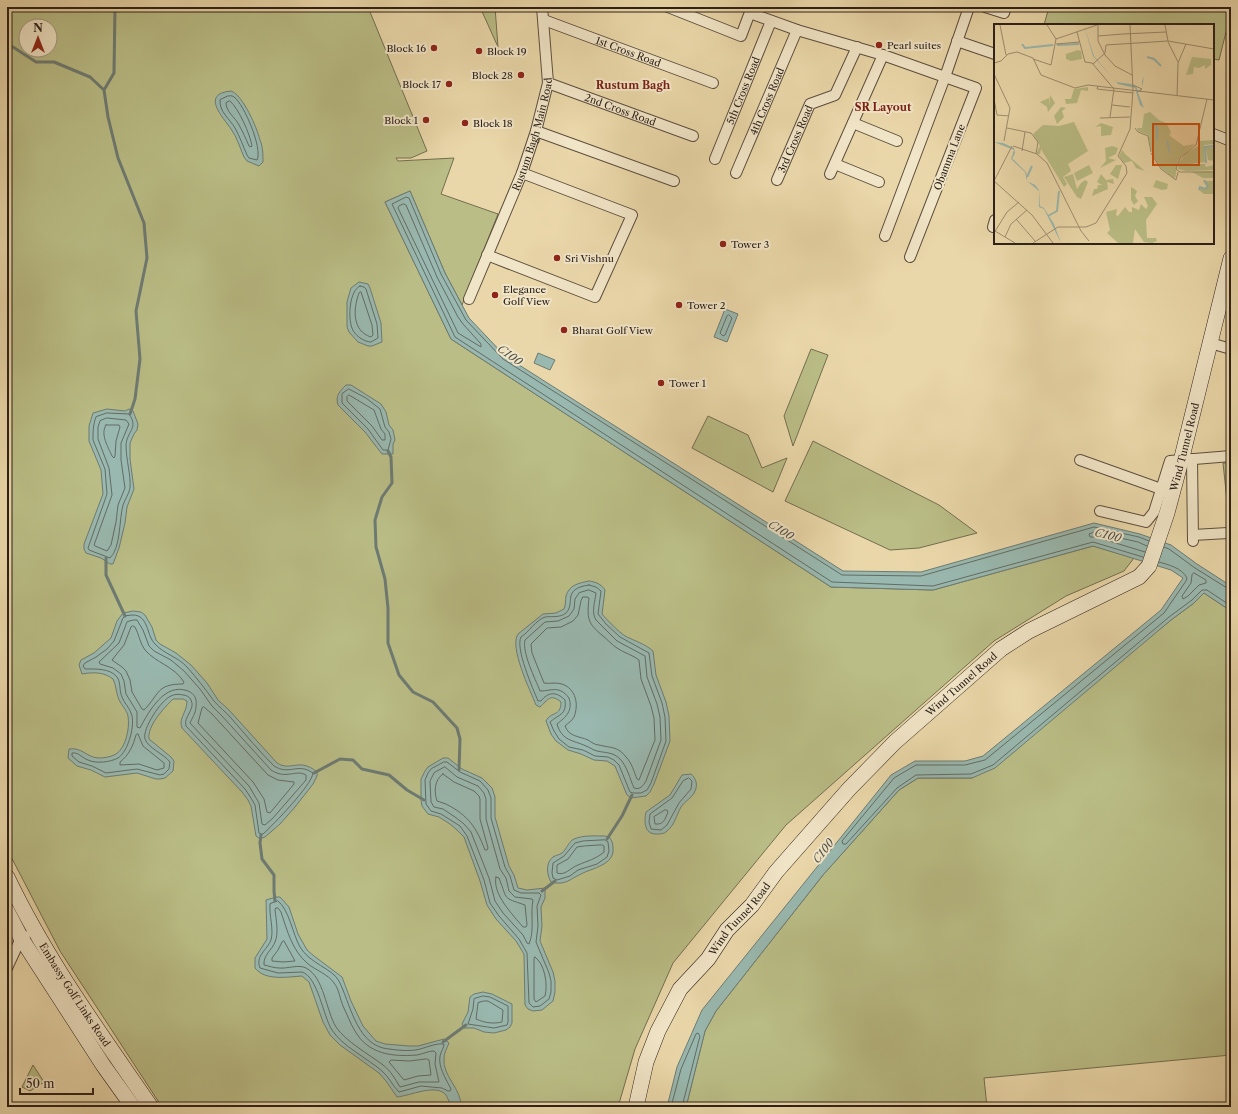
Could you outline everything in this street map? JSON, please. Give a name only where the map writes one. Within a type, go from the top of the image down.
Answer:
[{"type":"street","name":"Rustum Bagh Main Road","points":[[470,299],[522,173],[536,131],[548,83],[542,7]]},
{"type":"street","points":[[668,7],[741,36],[751,10],[771,21],[797,30],[884,55],[945,77]]},
{"type":"street","points":[[885,236],[945,77],[968,7]]},
{"type":"street","points":[[985,7],[1004,13],[1006,7]]},
{"type":"street","name":"1st Cross Road","points":[[544,20],[713,83]]},
{"type":"street","name":"5th Cross Road","points":[[715,159],[771,21]]},
{"type":"street","name":"4th Cross Road","points":[[736,173],[797,30]]},
{"type":"street","points":[[957,41],[994,54]]},
{"type":"street","name":"3rd Cross Road","points":[[777,180],[810,104],[835,94],[857,47]]},
{"type":"street","points":[[830,174],[884,55]]},
{"type":"street","name":"Obamma Lane","points":[[910,257],[976,88],[945,77]]},
{"type":"street","name":"2nd Cross Road","points":[[548,83],[693,136]]},
{"type":"street","points":[[853,123],[897,141]]},
{"type":"street","points":[[536,131],[674,181]]},
{"type":"street","points":[[1214,134],[1231,141]]},
{"type":"street","points":[[835,164],[879,182]]},
{"type":"street","points":[[487,255],[596,297],[632,216],[522,173]]},
{"type":"street","name":"Wind Tunnel Road","points":[[636,1107],[646,1062],[658,1031],[680,989],[708,958],[727,930],[752,905],[776,872],[849,789],[895,742],[1000,649],[1029,631],[1139,577],[1149,566],[1187,459],[1210,343],[1231,258]]},
{"type":"street","points":[[1210,343],[1231,349]]},
{"type":"street","points":[[1100,511],[1146,522],[1154,512],[1170,461],[1231,456]]},
{"type":"street","points":[[1187,459],[1193,538],[1228,533]]},
{"type":"street","points":[[1080,460],[1161,489]]},
{"type":"street","name":"Embassy Golf Links Road","points":[[7,878],[34,930],[109,1046],[151,1107]]},
{"type":"street","points":[[7,911],[21,938],[97,1055],[133,1107]]},
{"type":"street","points":[[7,968],[21,938],[34,930]]},
{"type":"street","points":[[97,1055],[109,1046]]},
{"type":"green space","points":[[7,7],[368,7],[427,151],[411,158],[396,158],[398,161],[454,158],[441,194],[498,214],[462,305],[445,273],[410,191],[385,202],[451,339],[831,587],[933,590],[1093,546],[1134,558],[1124,571],[1066,596],[994,641],[786,825],[673,963],[635,1049],[618,1107],[162,1107],[60,951],[7,849]]},
{"type":"green space","points":[[480,7],[495,7],[498,47]]},
{"type":"green space","points":[[1049,7],[1231,7],[1219,60],[1214,59],[1214,24],[1044,24]]},
{"type":"green space","points":[[811,349],[828,355],[793,446],[784,416]]},
{"type":"green space","points":[[708,416],[748,435],[762,468],[787,458],[773,492],[692,448]]},
{"type":"green space","points":[[813,441],[939,505],[977,533],[919,548],[890,550],[785,501]]},
{"type":"green space","points":[[1223,463],[1231,463],[1231,538]]},
{"type":"green space","points":[[1204,593],[1231,611],[1231,1055],[984,1078],[987,1107],[686,1107],[705,1031],[716,1011],[823,875],[899,790],[918,778],[972,778],[1194,603]]},
{"type":"green space","points":[[33,1065],[44,1082],[30,1091],[22,1087]]},
{"type":"water","points":[[231,91],[236,94],[245,105],[256,128],[263,151],[263,162],[259,166],[247,161],[244,157],[235,135],[216,107],[215,101],[217,97],[222,93]]},
{"type":"water","name":"C100","points":[[410,191],[445,273],[469,318],[505,356],[843,571],[921,572],[1094,523],[1140,534],[1171,545],[1231,586],[1231,611],[1204,593],[1194,603],[1171,620],[995,768],[972,778],[918,778],[899,790],[823,875],[716,1011],[705,1031],[686,1107],[667,1107],[677,1067],[702,1010],[891,775],[915,761],[965,761],[983,756],[1161,610],[1183,578],[1171,570],[1093,546],[933,590],[831,587],[451,339],[385,202]]},
{"type":"water","points":[[359,282],[368,284],[381,323],[382,342],[372,346],[358,342],[349,332],[347,327],[347,302],[351,288]]},
{"type":"water","points":[[725,309],[738,314],[727,342],[714,337]]},
{"type":"water","points":[[538,353],[555,360],[550,370],[534,363]]},
{"type":"water","points":[[346,385],[351,385],[381,404],[386,412],[389,425],[393,430],[395,440],[393,444],[393,454],[382,454],[365,432],[338,405],[338,396]]},
{"type":"water","points":[[107,409],[125,411],[129,409],[133,411],[138,424],[137,430],[130,443],[130,459],[134,489],[127,507],[119,548],[113,564],[86,553],[84,549],[84,544],[103,494],[101,470],[89,441],[89,426],[93,413]]},
{"type":"water","points":[[589,581],[602,586],[605,590],[602,614],[604,617],[625,636],[643,644],[653,651],[656,675],[666,702],[669,716],[670,741],[654,784],[646,796],[631,798],[627,795],[615,766],[607,761],[594,760],[568,750],[556,741],[551,734],[546,721],[550,716],[558,712],[561,707],[561,702],[554,698],[549,698],[540,707],[536,705],[518,658],[516,640],[518,634],[543,614],[556,613],[564,609],[567,592],[569,589],[578,584]]},
{"type":"water","points":[[133,611],[141,612],[145,615],[152,627],[156,640],[191,665],[207,683],[218,700],[277,763],[287,766],[305,766],[317,772],[317,776],[313,784],[295,807],[280,824],[265,837],[260,839],[256,836],[251,806],[242,792],[182,728],[181,721],[187,705],[187,701],[183,699],[173,699],[169,703],[153,723],[149,734],[149,739],[174,761],[173,771],[165,778],[156,779],[137,773],[105,777],[91,770],[77,766],[68,758],[69,749],[77,749],[94,757],[110,757],[119,751],[125,742],[128,731],[128,716],[119,700],[113,679],[99,673],[82,674],[79,665],[81,660],[94,653],[111,638],[117,621],[123,613]]},
{"type":"water","points":[[443,758],[448,758],[462,769],[482,778],[492,788],[495,797],[495,817],[509,866],[514,875],[518,888],[527,890],[545,888],[545,898],[541,907],[542,926],[540,941],[553,972],[555,992],[553,1001],[542,1010],[533,1011],[528,1009],[525,1005],[524,954],[516,941],[496,919],[487,905],[464,837],[450,824],[439,817],[428,814],[422,806],[421,779],[428,767]]},
{"type":"water","points":[[691,774],[696,782],[696,789],[693,795],[681,807],[672,826],[662,834],[649,832],[645,823],[646,812],[670,795],[682,775]]},
{"type":"water","points":[[585,836],[605,836],[610,838],[613,847],[613,854],[607,862],[564,883],[551,882],[548,876],[548,866],[550,860],[561,854],[572,840]]},
{"type":"water","points":[[280,897],[289,907],[298,934],[307,950],[342,977],[363,1026],[376,1041],[385,1044],[409,1046],[418,1046],[444,1039],[449,1043],[444,1054],[444,1065],[458,1094],[461,1107],[451,1107],[446,1095],[436,1090],[423,1091],[397,1097],[379,1073],[340,1045],[330,1035],[323,1022],[309,982],[302,976],[270,977],[259,972],[255,968],[255,958],[267,939],[266,900]]},
{"type":"water","points":[[483,992],[492,994],[512,1004],[512,1023],[506,1030],[494,1033],[484,1032],[474,1028],[464,1028],[462,1024],[468,1012],[470,997],[474,994]]},
{"type":"waterway","points":[[104,90],[114,73],[115,7]]},
{"type":"waterway","points":[[7,47],[13,47],[36,62],[54,62],[90,77],[104,90],[108,117],[118,158],[144,223],[147,258],[136,311],[140,359],[135,399],[130,414]]},
{"type":"waterway","points":[[388,451],[391,457],[392,483],[382,497],[375,520],[376,547],[385,579],[388,608],[388,643],[399,675],[413,692],[433,702],[457,728],[460,739],[459,770]]},
{"type":"waterway","points":[[106,558],[106,575],[125,616]]},
{"type":"waterway","points":[[314,773],[340,759],[353,760],[362,769],[389,775],[407,790],[424,800]]},
{"type":"waterway","points":[[607,839],[622,816],[632,795]]},
{"type":"waterway","points":[[261,835],[260,843],[262,859],[274,875],[275,901]]},
{"type":"waterway","points":[[542,891],[555,881]]},
{"type":"waterway","points":[[443,1042],[466,1025]]},
{"type":"place","name":"Pearl suites","points":[[879,45]]},
{"type":"place","name":"Block 16","points":[[434,48]]},
{"type":"place","name":"Block 19","points":[[479,51]]},
{"type":"place","name":"Block 28","points":[[521,75]]},
{"type":"place","name":"Block 17","points":[[449,84]]},
{"type":"place","name":"Block 1","points":[[426,120]]},
{"type":"place","name":"Block 18","points":[[465,123]]},
{"type":"place","name":"Tower 3","points":[[723,244]]},
{"type":"place","name":"Sri Vishnu","points":[[557,258]]},
{"type":"place","name":"Elegance Golf View","points":[[495,295]]},
{"type":"place","name":"Tower 2","points":[[679,305]]},
{"type":"place","name":"Bharat Golf View","points":[[564,330]]},
{"type":"place","name":"Tower 1","points":[[661,383]]},
{"type":"district","name":"Rustum Bagh","points":[[633,85]]},
{"type":"district","name":"SR Layout","points":[[883,107]]}]
